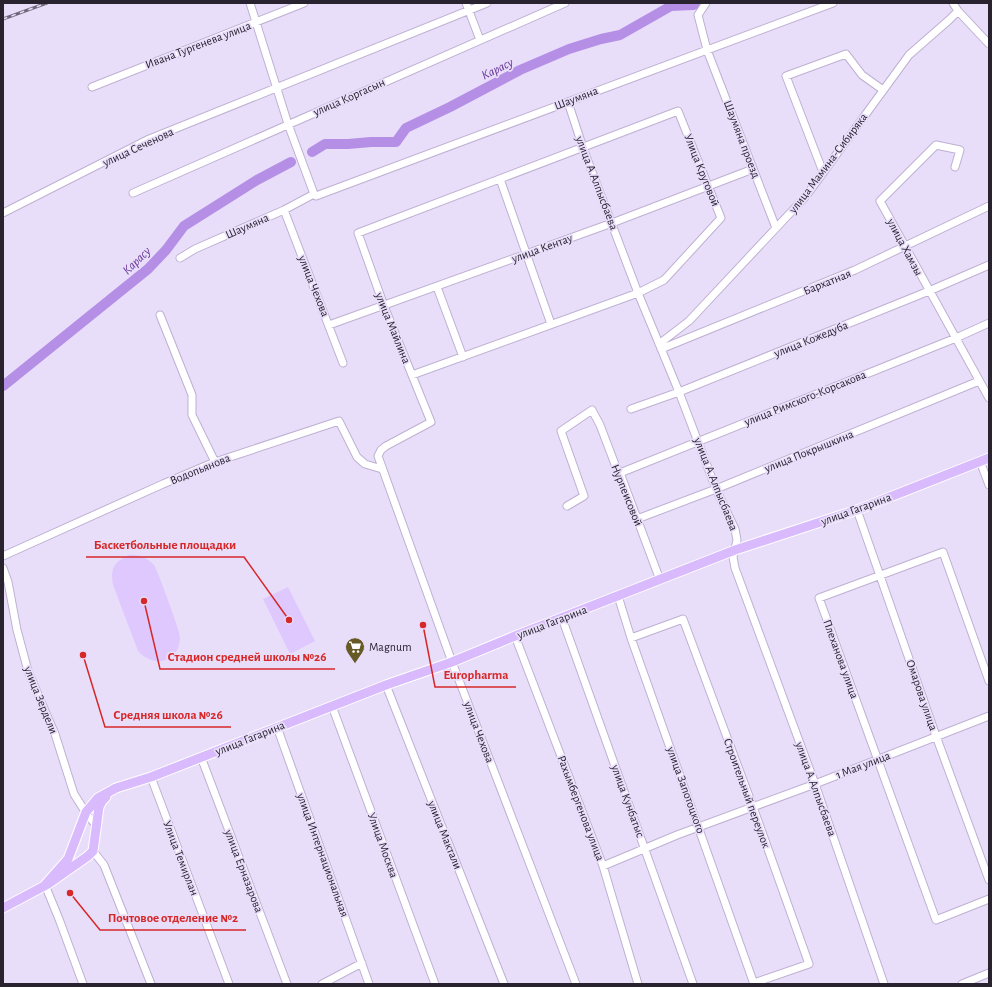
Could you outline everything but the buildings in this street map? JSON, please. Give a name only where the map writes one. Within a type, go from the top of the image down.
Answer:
[{"type":"main road","name":"улица Гагарина","points":[[45,886],[68,859],[86,812],[98,798],[116,788],[151,776],[386,685],[452,662],[735,550],[857,510],[985,460]]},
{"type":"main road","name":"улица Гагарина","points":[[3,908],[45,886],[75,866],[93,851],[99,807],[102,801],[116,788]]},
{"type":"main road","points":[[79,832],[87,833],[95,838]]},
{"type":"main road","points":[[68,859],[69,864],[75,866]]},
{"type":"street","points":[[250,3],[288,124],[317,195]]},
{"type":"street","name":"Ивана Тургенева улица","points":[[92,87],[304,3]]},
{"type":"street","points":[[466,3],[470,10],[480,40]]},
{"type":"street","name":"улица Сеченова","points":[[3,214],[146,140],[277,89],[487,3]]},
{"type":"street","name":"улица Коргасын","points":[[132,193],[565,3]]},
{"type":"street","name":"Шаумяна проезд","points":[[706,3],[698,15],[707,50],[776,228]]},
{"type":"street","name":"Шаумяна","points":[[180,258],[195,249],[317,195],[833,3]]},
{"type":"street","points":[[953,3],[958,11],[989,44]]},
{"type":"street","name":"улица Мамина-Сибиряка","points":[[660,346],[689,321],[806,196],[908,55],[950,20],[958,11]]},
{"type":"street","points":[[823,172],[786,76],[846,54],[862,75],[883,90]]},
{"type":"street","name":"улица А.Алпысбаева","points":[[568,102],[583,148],[638,293],[679,392],[716,489],[735,529],[738,540],[733,557],[734,568],[815,784],[884,984]]},
{"type":"street","name":"Улица Круговой","points":[[358,232],[678,111],[709,186],[721,218],[664,280],[638,293],[412,375]]},
{"type":"street","name":"улица Хамзы","points":[[955,167],[960,150],[936,146],[880,202],[956,338],[984,383],[989,398]]},
{"type":"street","name":"улица Кентау","points":[[329,325],[612,223],[753,169]]},
{"type":"street","points":[[500,179],[551,324]]},
{"type":"street","name":"Бархатная","points":[[660,346],[855,270],[989,206]]},
{"type":"street","name":"улица Чехова","points":[[284,210],[343,363]]},
{"type":"street","name":"улица Майлина","points":[[358,232],[384,306],[431,422],[386,446],[381,450],[378,456]]},
{"type":"street","name":"улица Кожедуба","points":[[632,409],[679,392],[929,291],[989,265]]},
{"type":"street","points":[[437,287],[463,357]]},
{"type":"street","points":[[160,315],[192,395],[192,415],[215,462]]},
{"type":"street","name":"улица Римского-Корсакова","points":[[620,473],[956,338],[989,322]]},
{"type":"street","name":"улица Покрышкина","points":[[637,519],[984,383]]},
{"type":"street","name":"Нурпеисовой","points":[[567,506],[584,496],[561,431],[592,410],[600,425],[616,467],[620,473],[660,580]]},
{"type":"street","name":"Водопьянова","points":[[3,556],[215,462],[339,421],[357,457],[365,464],[382,469]]},
{"type":"street","name":"улица Чехова","points":[[378,456],[452,662],[576,984]]},
{"type":"street","points":[[985,460],[989,485]]},
{"type":"street","name":"Омарова улица","points":[[857,510],[936,736],[989,880]]},
{"type":"street","name":"Плеханова улица","points":[[989,681],[943,552],[819,598],[936,920],[989,899]]},
{"type":"street","name":"улица Зердели","points":[[3,568],[8,582],[17,630],[28,671],[55,734],[74,794],[96,825]]},
{"type":"street","name":"улица Запотоцкого","points":[[618,596],[631,638],[754,984]]},
{"type":"street","name":"улица Кунбатыс","points":[[562,618],[694,984]]},
{"type":"street","name":"Строительный переулок","points":[[631,638],[683,619],[753,807],[809,964],[754,984]]},
{"type":"street","name":"Рахымбергенова улица","points":[[515,636],[603,866],[638,984]]},
{"type":"street","name":"улица Мактали","points":[[386,685],[504,984]]},
{"type":"street","name":"Улица Москва","points":[[332,706],[434,984]]},
{"type":"street","name":"1 Мая улица","points":[[603,866],[699,827],[815,784],[989,716]]},
{"type":"street","name":"улица Интернациональная","points":[[277,727],[369,984]]},
{"type":"street","name":"улица Ерназарова","points":[[200,757],[287,984]]},
{"type":"street","name":"Улица Темирлан","points":[[151,776],[229,984]]},
{"type":"street","points":[[93,851],[104,865],[151,984]]},
{"type":"street","points":[[45,886],[83,984]]},
{"type":"street","points":[[322,984],[362,963]]},
{"type":"street","points":[[962,984],[989,973]]},
{"type":"shaded area","points":[[129,555],[143,557],[154,565],[173,613],[180,637],[179,646],[171,657],[165,660],[151,660],[144,657],[138,651],[113,585],[112,574],[114,566],[120,560]]},
{"type":"shaded area","points":[[288,587],[315,641],[290,654],[263,599]]},
{"type":"waterway","name":"Карасу","points":[[312,152],[325,144],[396,142],[406,128],[450,107],[520,70],[569,49],[620,35],[671,6],[693,5],[698,3]]},
{"type":"waterway","name":"Карасу","points":[[3,386],[148,269],[166,250],[184,226],[257,180],[291,162]]},
{"type":"railway","points":[[3,19],[47,3]]},
{"type":"place","name":"Стадион средней школы №26","points":[[144,601]]},
{"type":"place","name":"Баскетбольные площадки","points":[[289,620]]},
{"type":"place","name":"Europharma","points":[[423,625]]},
{"type":"place","name":"Средняя школа №26","points":[[83,655]]},
{"type":"place","name":"Magnum","points":[[355,664]]},
{"type":"place","name":"Почтовое отделение №2","points":[[70,893]]}]
